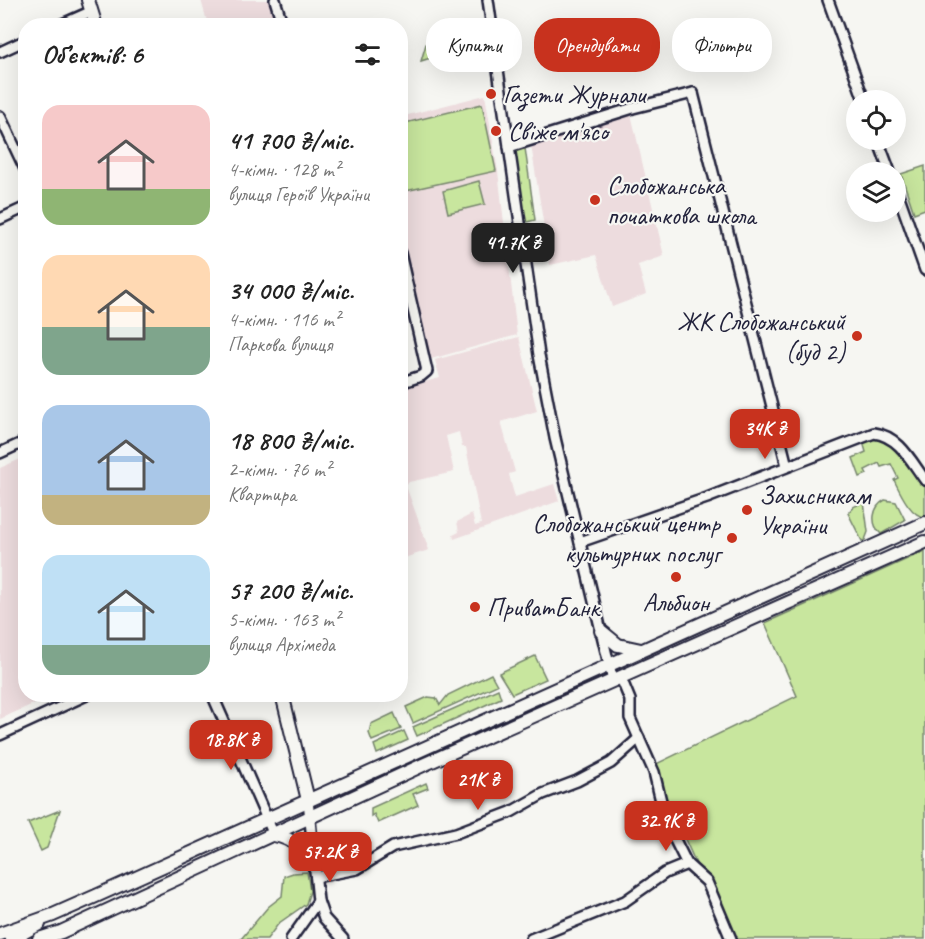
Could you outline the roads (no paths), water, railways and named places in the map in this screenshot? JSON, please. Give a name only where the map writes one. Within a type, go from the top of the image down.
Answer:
[{"type":"main road","points":[[0,934],[53,915],[925,523]]},
{"type":"main road","points":[[39,939],[56,935],[309,818],[925,542]]},
{"type":"main road","points":[[601,631],[618,645],[642,650]]},
{"type":"main road","points":[[284,702],[308,800]]},
{"type":"main road","points":[[274,835],[287,838],[300,847],[315,872]]},
{"type":"main road","points":[[12,939],[53,915]]},
{"type":"street","points":[[275,0],[281,18]]},
{"type":"street","points":[[488,0],[539,355],[555,438],[609,665],[630,700],[630,718],[654,772],[666,822],[687,864],[707,882],[731,939]]},
{"type":"street","points":[[828,0],[860,90]]},
{"type":"street","points":[[71,18],[90,6]]},
{"type":"street","points":[[0,52],[18,44]]},
{"type":"street","points":[[509,147],[633,108],[693,93],[787,466]]},
{"type":"street","points":[[0,116],[18,154]]},
{"type":"street","points":[[0,219],[18,211]]},
{"type":"street","points":[[906,216],[925,270]]},
{"type":"street","points":[[408,288],[427,371],[421,376],[408,380]]},
{"type":"street","points":[[580,542],[706,498],[874,433],[887,434],[896,441],[925,480]]},
{"type":"street","points":[[0,453],[18,445]]},
{"type":"street","points":[[0,735],[71,702]]},
{"type":"street","points":[[215,702],[274,835]]},
{"type":"street","points":[[315,872],[348,872],[393,847],[456,833],[511,812],[543,794],[577,781],[611,763],[639,738]]},
{"type":"street","points":[[308,800],[318,901],[324,918],[343,939]]},
{"type":"street","points":[[531,939],[626,901],[665,873],[687,864]]},
{"type":"street","points":[[291,939],[318,901]]},
{"type":"place","name":"Газети Журнали","points":[[491,94]]},
{"type":"place","name":"Свіже м'ясо","points":[[496,131]]},
{"type":"place","name":"Cлобожанська початкова школа","points":[[595,200]]},
{"type":"place","name":"ЖК Слобожанський (буд 2)","points":[[857,336]]},
{"type":"place","name":"Захисникам України","points":[[747,510]]},
{"type":"place","name":"Слобожанський центр культурних послуг","points":[[732,538]]},
{"type":"place","name":"Альбион","points":[[676,577]]},
{"type":"place","name":"ПриватБанк","points":[[475,607]]}]
